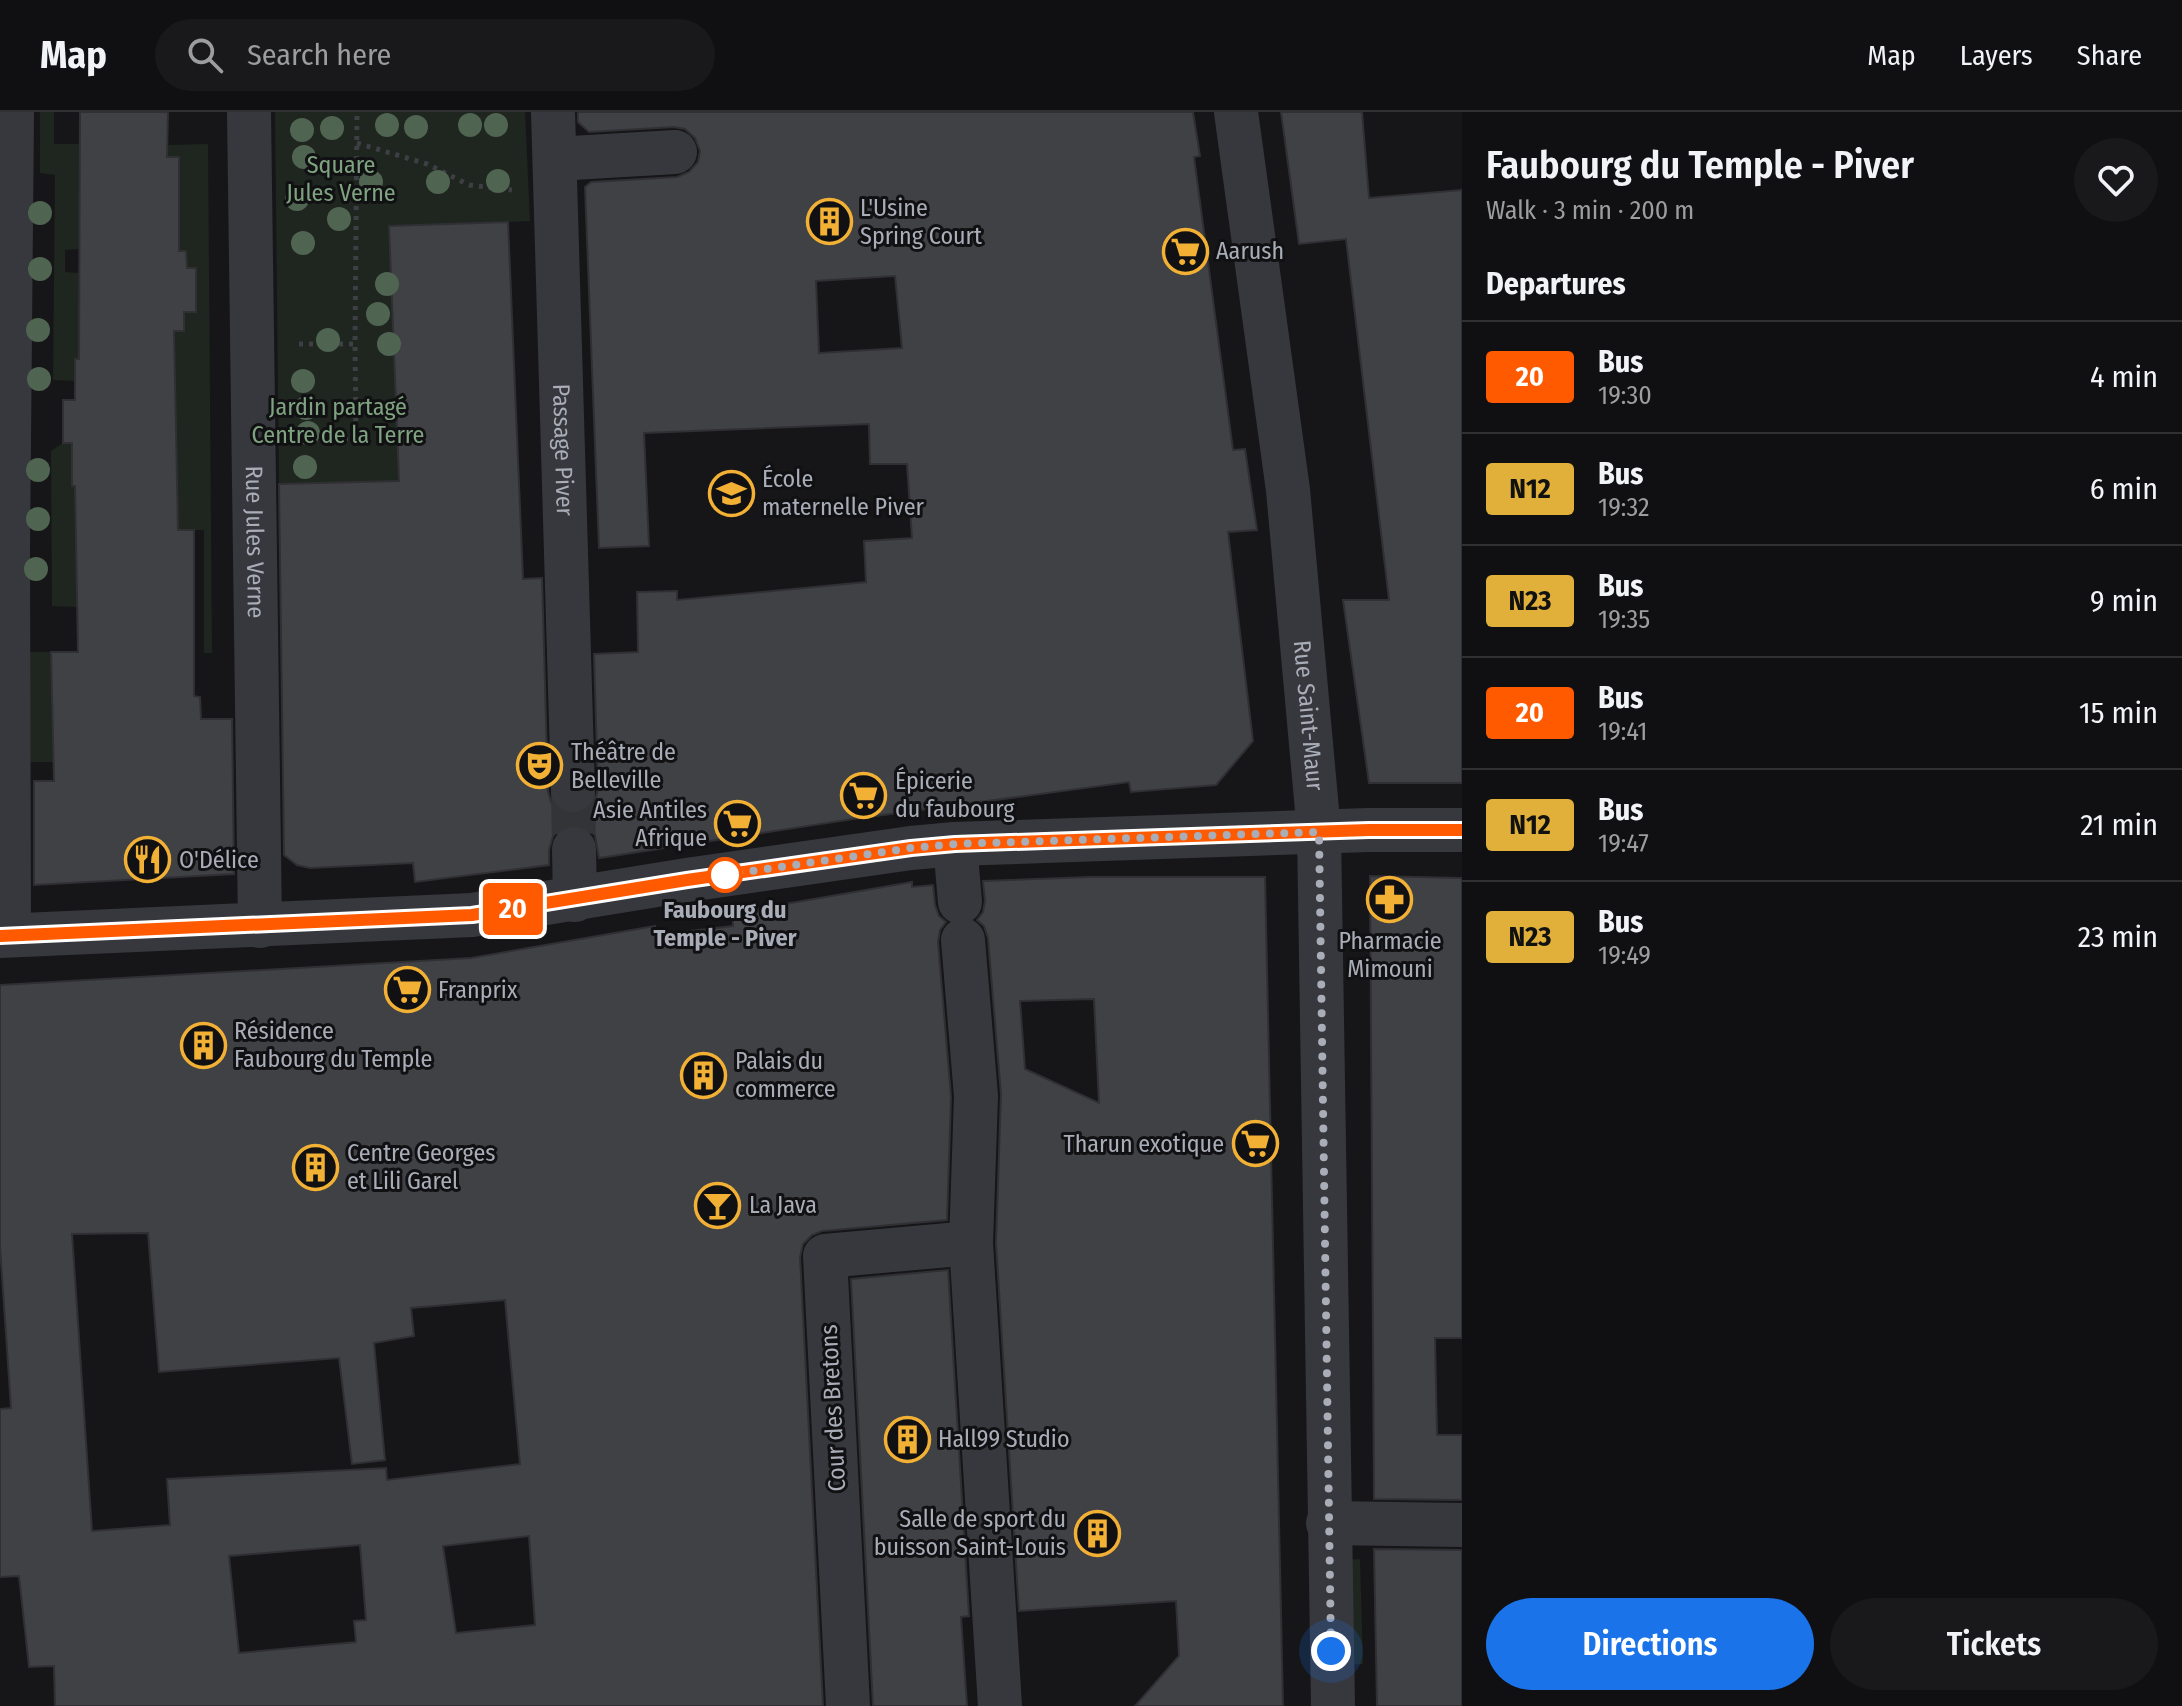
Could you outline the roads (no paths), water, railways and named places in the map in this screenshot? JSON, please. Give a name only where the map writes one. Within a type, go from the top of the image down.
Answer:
[{"type":"street","points":[[12,112],[4,935],[472,915],[687,880],[955,844],[1462,830]]},
{"type":"street","name":"Rue Jules Verne","points":[[249,112],[260,926]]},
{"type":"street","name":"Passage Piver","points":[[553,112],[573,790]]},
{"type":"street","name":"Rue Saint-Maur","points":[[1236,112],[1288,490],[1319,832],[1333,1706]]},
{"type":"street","points":[[555,159],[675,152]]},
{"type":"street","points":[[955,844],[976,1096],[971,1243],[1000,1706]]},
{"type":"street","points":[[574,849],[575,900]]},
{"type":"street","name":"Cour des Bretons","points":[[848,1706],[825,1256],[971,1243]]},
{"type":"street","points":[[1328,1523],[1462,1525]]},
{"type":"tunnel","points":[[573,790],[574,849]]},
{"type":"place","name":"L'Usine Spring Court","points":[[829,222]]},
{"type":"place","name":"Aarush","points":[[1185,251]]},
{"type":"place","name":"École maternelle Piver","points":[[731,493]]},
{"type":"place","name":"Théâtre de Belleville","points":[[540,766]]},
{"type":"place","name":"Épicerie du faubourg","points":[[864,795]]},
{"type":"place","name":"Asie Antiles Afrique","points":[[738,824]]},
{"type":"place","name":"O'Délice","points":[[148,860]]},
{"type":"place","name":"Faubourg du Temple - Piver","points":[[725,875]]},
{"type":"place","name":"Pharmacie Mimouni","points":[[1390,899]]},
{"type":"place","name":"Franprix","points":[[407,990]]},
{"type":"place","name":"Résidence Faubourg du Temple","points":[[203,1045]]},
{"type":"place","name":"Palais du commerce","points":[[704,1075]]},
{"type":"place","name":"Tharun exotique","points":[[1255,1144]]},
{"type":"place","name":"Centre Georges et Lili Garel","points":[[316,1167]]},
{"type":"place","name":"La Java","points":[[718,1205]]},
{"type":"place","name":"Hall99 Studio","points":[[907,1439]]},
{"type":"place","name":"Salle de sport du buisson Saint-Louis","points":[[1097,1533]]},
{"type":"park label","name":"Square Jules Verne","points":[[341,179]]},
{"type":"park label","name":"Jardin partagé Centre de la Terre","points":[[338,421]]}]
